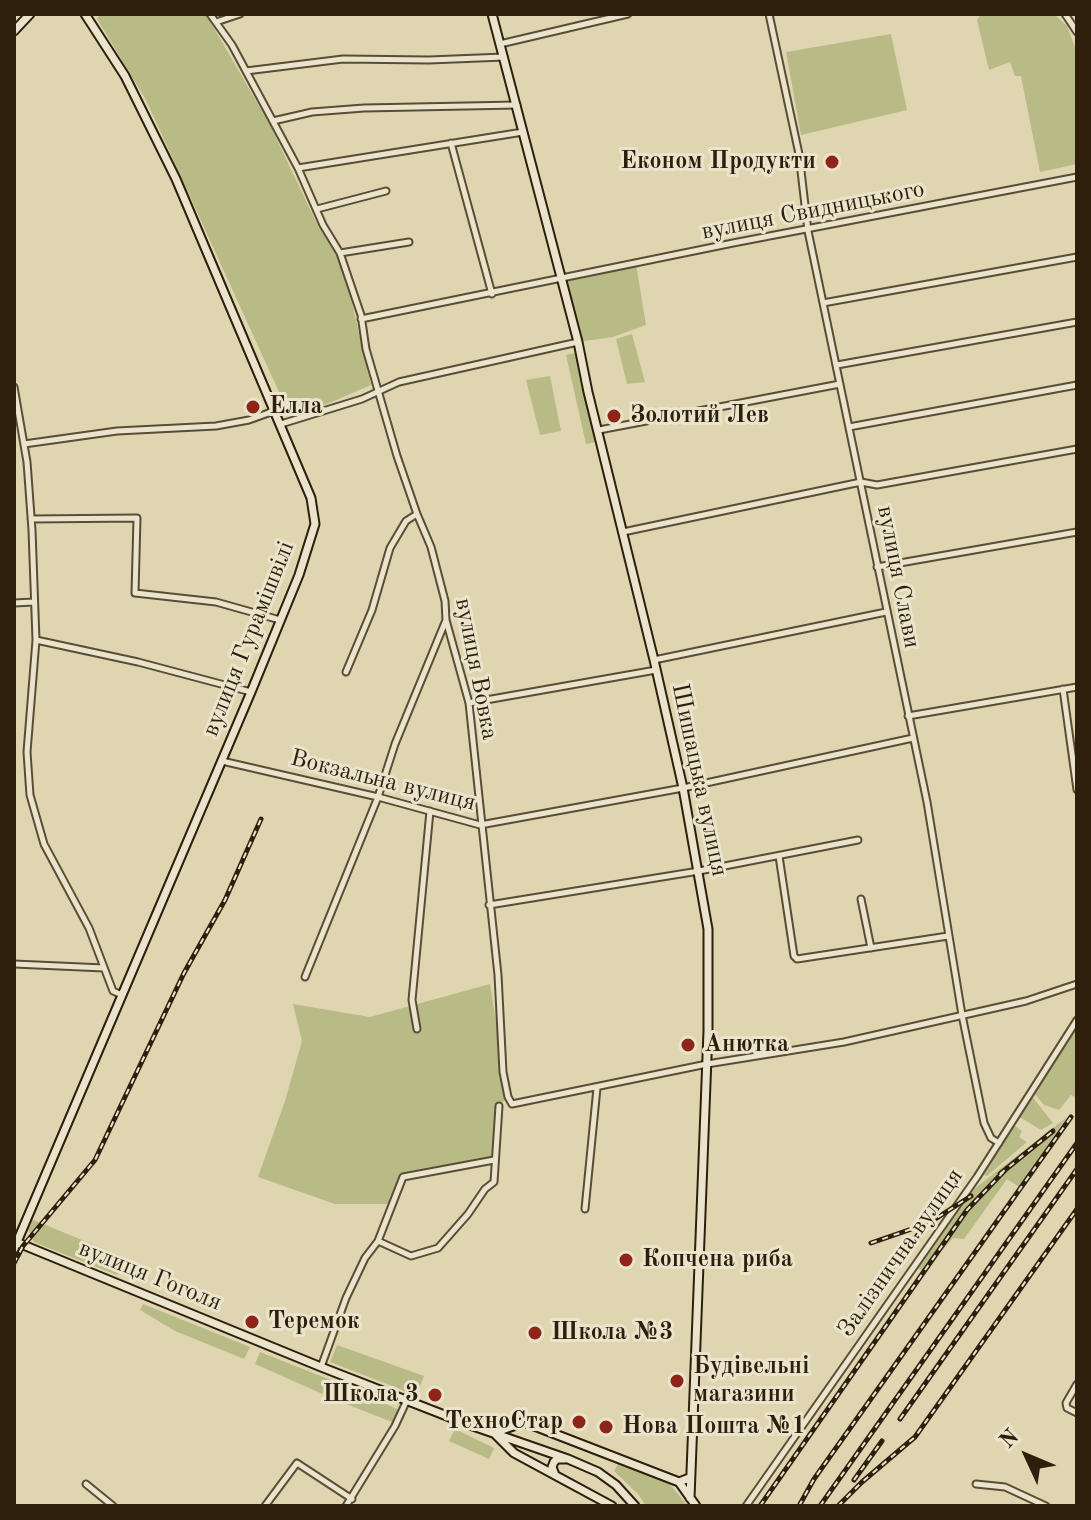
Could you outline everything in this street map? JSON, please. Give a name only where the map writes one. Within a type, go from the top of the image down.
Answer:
[{"type":"street","points":[[14,31],[30,14]]},
{"type":"street","name":"вулиця Гурамішвілі","points":[[15,1244],[251,692],[315,524],[311,498],[281,424],[162,150],[125,76],[85,14]]},
{"type":"street","name":"вулиця Вовка","points":[[210,14],[246,71],[340,253],[361,319],[378,392],[417,514],[431,547],[445,601],[446,620],[469,703],[502,1020],[503,1072],[508,1097],[512,1104],[597,1088]]},
{"type":"street","points":[[216,22],[240,14]]},
{"type":"street","name":"Шишацька вулиця","points":[[492,14],[559,279],[578,342],[654,660],[699,871],[710,960],[690,1498]]},
{"type":"street","points":[[500,44],[628,14]]},
{"type":"street","name":"вулиця Слави","points":[[769,14],[799,154],[808,231],[927,802],[962,1015],[984,1123],[991,1138],[999,1143]]},
{"type":"street","points":[[1065,14],[1077,32]]},
{"type":"street","points":[[246,71],[331,60],[504,57]]},
{"type":"street","points":[[273,121],[312,112],[364,108],[517,105]]},
{"type":"street","points":[[298,168],[524,132]]},
{"type":"street","points":[[451,143],[492,294]]},
{"type":"street","name":"вулиця Свидницького","points":[[361,319],[1077,177]]},
{"type":"street","points":[[317,209],[386,191]]},
{"type":"street","points":[[340,253],[409,242]]},
{"type":"street","points":[[823,303],[1077,257]]},
{"type":"street","points":[[837,365],[1077,322]]},
{"type":"street","points":[[281,424],[399,382],[578,342]]},
{"type":"street","points":[[599,430],[840,384]]},
{"type":"street","points":[[849,427],[1077,385]]},
{"type":"street","points":[[14,387],[24,444],[31,519],[36,640],[27,752],[30,795],[44,844],[89,928],[113,991],[123,995]]},
{"type":"street","points":[[24,444],[117,431],[216,426],[275,411]]},
{"type":"street","points":[[622,532],[861,482],[877,485],[1077,449]]},
{"type":"street","points":[[346,672],[372,610],[390,548],[406,521],[417,514]]},
{"type":"street","points":[[31,519],[137,518],[135,593],[216,602],[280,620]]},
{"type":"street","points":[[877,567],[1077,532]]},
{"type":"street","points":[[14,603],[34,602]]},
{"type":"street","points":[[654,660],[886,612]]},
{"type":"street","points":[[305,977],[446,620]]},
{"type":"street","points":[[36,640],[138,662],[251,692]]},
{"type":"street","points":[[469,703],[656,670]]},
{"type":"street","points":[[908,716],[1077,687]]},
{"type":"street","points":[[1063,689],[1077,790]]},
{"type":"street","name":"Вокзальна вулиця","points":[[221,761],[378,797],[480,825],[683,788],[913,738]]},
{"type":"street","points":[[417,1029],[412,1000],[430,811]]},
{"type":"street","points":[[489,905],[699,871],[858,840]]},
{"type":"street","points":[[779,856],[795,957],[800,959],[948,936]]},
{"type":"street","points":[[861,899],[871,948]]},
{"type":"street","points":[[14,964],[104,968]]},
{"type":"street","points":[[585,1209],[597,1088],[707,1064],[844,1042],[1026,1001],[1077,984]]},
{"type":"street","name":"Залізнична вулиця","points":[[738,1506],[747,1504],[958,1206],[1077,1020]]},
{"type":"street","points":[[378,1241],[411,1256],[438,1248],[494,1182],[499,1106]]},
{"type":"street","points":[[321,1367],[346,1298],[365,1258],[378,1241],[403,1177],[494,1160]]},
{"type":"street","name":"вулиця Гоголя","points":[[15,1244],[321,1367],[568,1459],[598,1472],[616,1485],[635,1506]]},
{"type":"street","points":[[1077,1384],[1066,1403],[1067,1408],[1077,1413]]},
{"type":"street","points":[[346,1506],[395,1426],[407,1400]]},
{"type":"street","points":[[520,1442],[513,1434],[515,1428],[524,1422]]},
{"type":"street","points":[[494,1433],[524,1422],[679,1482],[696,1506]]},
{"type":"street","name":"вулиця Гоголя","points":[[494,1433],[514,1453],[612,1506]]},
{"type":"street","points":[[555,1475],[554,1462],[568,1459]]},
{"type":"street","points":[[265,1506],[297,1463],[352,1499]]},
{"type":"street","points":[[679,1482],[689,1478]]},
{"type":"street","points":[[86,1484],[112,1505]]},
{"type":"street","points":[[976,1484],[1005,1487],[1046,1506]]},
{"type":"street","points":[[103,1506],[112,1505]]},
{"type":"green space","points":[[100,14],[206,14],[270,125],[318,226],[336,253],[348,286],[371,385],[327,404],[289,414],[146,100],[97,19]]},
{"type":"green space","points":[[981,14],[1054,14],[1067,26],[1077,64],[1077,164],[1040,172],[1021,76],[1015,76],[1010,62],[989,70],[977,20]]},
{"type":"green space","points":[[891,34],[907,110],[801,135],[786,52]]},
{"type":"green space","points":[[636,264],[646,325],[613,337],[578,342],[561,278]]},
{"type":"green space","points":[[632,334],[645,382],[627,384],[616,339]]},
{"type":"green space","points":[[575,353],[596,442],[586,444],[566,355]]},
{"type":"green space","points":[[550,376],[561,431],[540,435],[526,380]]},
{"type":"green space","points":[[490,984],[508,1097],[499,1106],[494,1160],[404,1177],[392,1204],[335,1204],[258,1177],[302,1041],[293,1004],[370,1017]]},
{"type":"green space","points":[[1077,1028],[1077,1098],[1071,1095],[1059,1110],[1044,1105],[1033,1092]]},
{"type":"green space","points":[[1031,1095],[1053,1123],[1041,1130],[1018,1116]]},
{"type":"green space","points":[[1067,1117],[1019,1187],[1007,1179],[964,1239],[953,1238],[923,1271],[918,1268],[974,1189]]},
{"type":"green space","points":[[1014,1125],[1022,1131],[1019,1137],[1027,1142],[987,1176],[984,1175]]},
{"type":"green space","points":[[31,1219],[126,1258],[117,1275],[51,1249],[34,1242],[28,1229]]},
{"type":"green space","points":[[143,1304],[250,1347],[244,1359],[175,1331],[140,1310]]},
{"type":"green space","points":[[337,1345],[424,1376],[419,1389],[410,1393],[330,1362]]},
{"type":"green space","points":[[260,1352],[399,1410],[392,1422],[336,1400],[255,1364]]},
{"type":"green space","points":[[455,1429],[494,1448],[489,1459],[449,1441]]},
{"type":"green space","points":[[618,1464],[668,1482],[688,1506],[646,1506],[614,1471]]},
{"type":"railway","points":[[14,1263],[23,1246],[95,1160],[184,973],[225,900],[261,819]]},
{"type":"railway","points":[[799,1506],[814,1479],[1071,1117]]},
{"type":"railway","points":[[1000,1174],[1053,1131]]},
{"type":"railway","points":[[820,1506],[1077,1143]]},
{"type":"railway","points":[[760,1506],[967,1210],[1007,1168]]},
{"type":"railway","points":[[900,1419],[1077,1169]]},
{"type":"railway","points":[[871,1243],[929,1223],[971,1196]]},
{"type":"railway","points":[[838,1506],[915,1437],[1077,1209]]},
{"type":"railway","points":[[880,1284],[924,1227]]},
{"type":"railway","points":[[854,1480],[882,1441]]},
{"type":"place","name":"Економ Продукти","points":[[832,162]]},
{"type":"place","name":"Елла","points":[[253,407]]},
{"type":"place","name":"Золотий Лев","points":[[614,416]]},
{"type":"place","name":"Анютка","points":[[688,1045]]},
{"type":"place","name":"Копчена риба","points":[[626,1260]]},
{"type":"place","name":"Теремок","points":[[252,1322]]},
{"type":"place","name":"Школа №3","points":[[535,1333]]},
{"type":"place","name":"Будівельні магазини","points":[[677,1381]]},
{"type":"place","name":"Школа 3","points":[[435,1395]]},
{"type":"place","name":"ТехноСтар","points":[[579,1422]]},
{"type":"place","name":"Нова Пошта №1","points":[[606,1427]]}]
